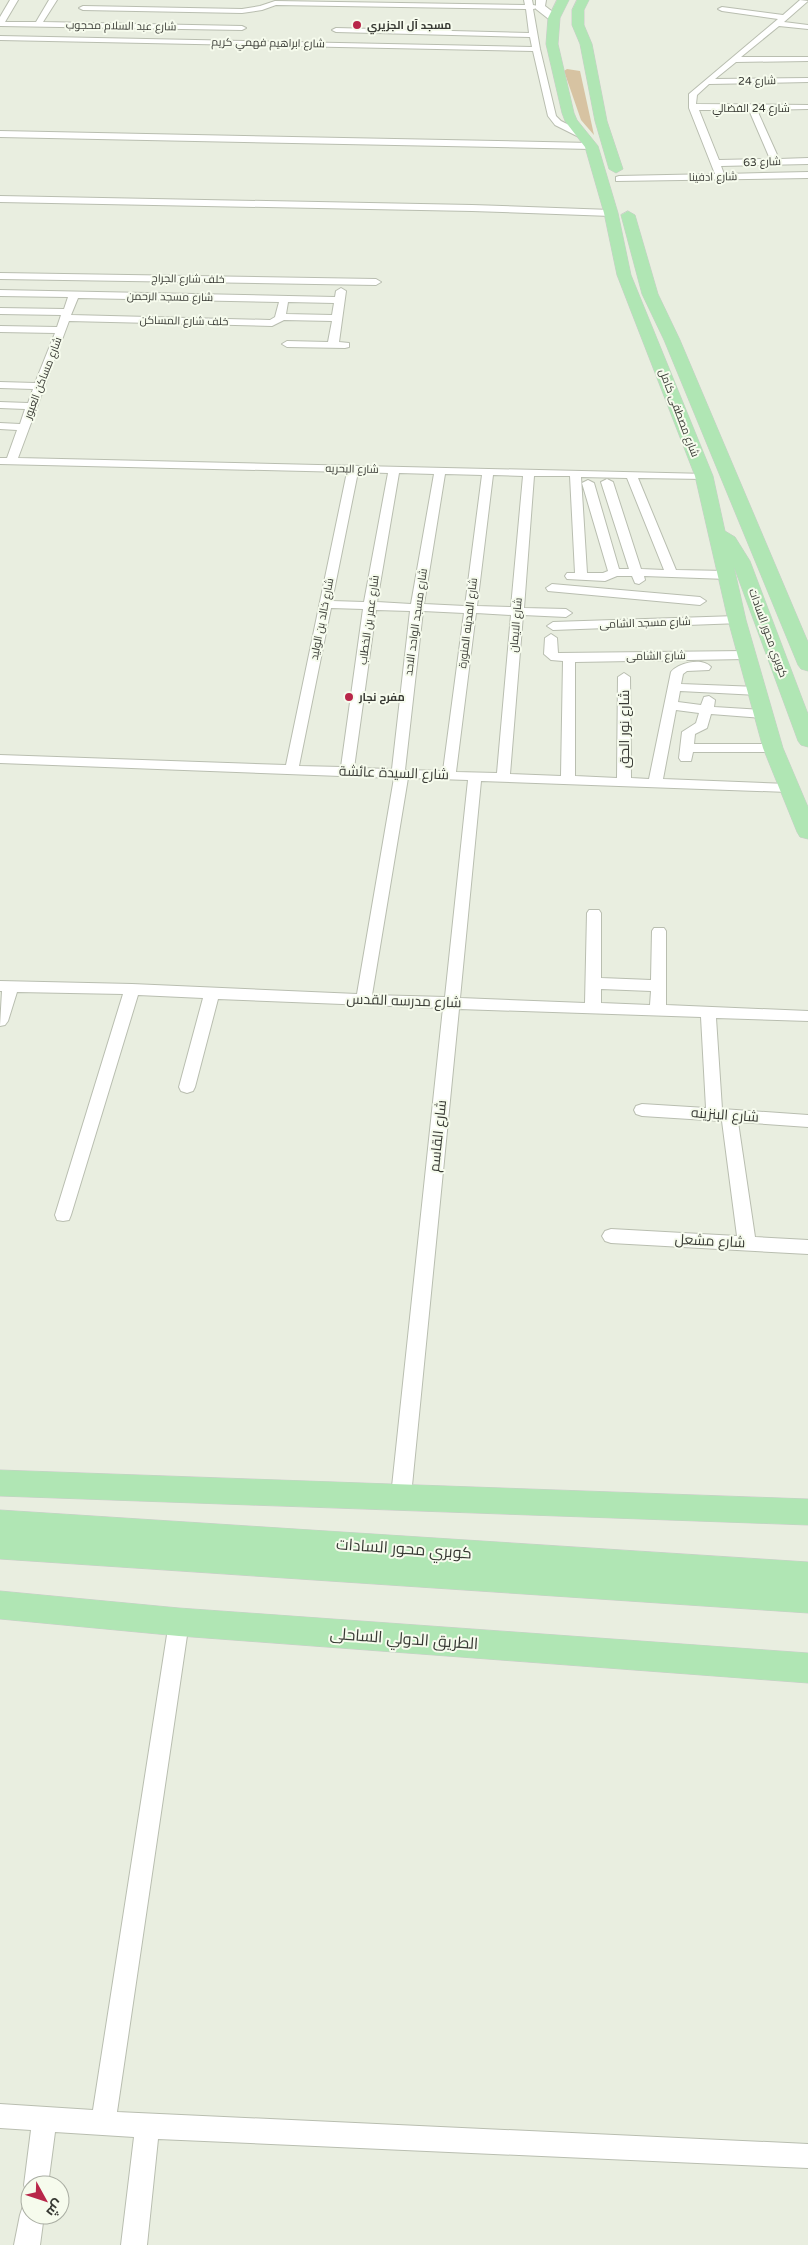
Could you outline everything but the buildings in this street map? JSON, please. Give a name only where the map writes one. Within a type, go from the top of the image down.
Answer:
[{"type":"main road","name":"شارع مصطفى كامل","points":[[563,0],[554,18],[557,46],[566,66],[568,113],[587,141],[611,213],[624,275],[704,476],[737,620],[763,714],[788,788],[807,829]]},
{"type":"main road","name":"شارع مصطفى كامل","points":[[583,0],[578,10],[578,25],[582,46],[591,69],[601,122],[650,294],[672,340],[808,665]]},
{"type":"main road","points":[[535,4],[554,18]]},
{"type":"main road","points":[[566,66],[591,69]]},
{"type":"main road","name":"كوبري محور السادات","points":[[717,532],[729,541],[741,562],[807,737]]},
{"type":"main road","points":[[0,1483],[808,1512]]},
{"type":"main road","name":"كوبري محور السادات","points":[[0,1523],[808,1600]]},
{"type":"main road","name":"كوبري محور السادات","points":[[0,1546],[808,1576]]},
{"type":"main road","name":"الطريق الدولي الساحلى","points":[[0,1605],[179,1622],[808,1668]]},
{"type":"street","points":[[0,24],[14,0]]},
{"type":"street","points":[[38,25],[53,0]]},
{"type":"street","points":[[70,40],[86,0]]},
{"type":"street","points":[[721,177],[692,104],[693,94],[804,0]]},
{"type":"street","points":[[82,8],[242,11],[262,8],[274,1],[535,4],[536,48],[552,116],[558,123],[587,141]]},
{"type":"street","points":[[340,13],[342,2]]},
{"type":"street","points":[[794,9],[808,12]]},
{"type":"street","points":[[722,10],[784,17]]},
{"type":"street","points":[[332,44],[338,22]]},
{"type":"street","points":[[777,23],[808,27]]},
{"type":"street","name":"شارع عبد السلام محجوب","points":[[0,24],[242,28]]},
{"type":"street","points":[[336,30],[535,35]]},
{"type":"street","name":"شارع ابراهيم فهمي كريم","points":[[0,38],[536,48]]},
{"type":"street","points":[[732,60],[804,59],[808,52]]},
{"type":"street","name":"شارع 24","points":[[706,82],[804,83]]},
{"type":"street","name":"شارع 24 الفضالي","points":[[694,108],[808,107]]},
{"type":"street","points":[[752,108],[776,162]]},
{"type":"street","points":[[146,128],[232,131],[234,132],[232,140]]},
{"type":"street","points":[[0,134],[232,140],[587,141]]},
{"type":"street","name":"شارع 63","points":[[715,163],[808,161]]},
{"type":"street","name":"شارع ادفينا","points":[[619,180],[808,174]]},
{"type":"street","points":[[0,199],[462,207],[611,213]]},
{"type":"street","name":"خلف شارع الجراج","points":[[0,276],[376,282]]},
{"type":"street","points":[[159,278],[161,306]]},
{"type":"street","points":[[333,345],[342,282]]},
{"type":"street","name":"شارع مسجد الرحمن","points":[[0,293],[74,295],[124,308],[161,306],[241,310],[284,299],[340,300]]},
{"type":"street","name":"شارع مساكن العبور","points":[[6,461],[24,427],[74,295]]},
{"type":"street","points":[[280,317],[284,299]]},
{"type":"street","name":"خلف شارع المساكن","points":[[0,311],[67,315],[124,308],[161,306],[241,310],[275,322],[279,321],[280,317],[337,318]]},
{"type":"street","points":[[0,329],[61,330]]},
{"type":"street","points":[[287,344],[345,345]]},
{"type":"street","points":[[0,385],[40,386]]},
{"type":"street","points":[[0,405],[32,406]]},
{"type":"street","points":[[0,426],[24,427]]},
{"type":"street","name":"شارع البحريه","points":[[6,461],[529,473],[580,480],[704,476]]},
{"type":"street","name":"شارع خالد بن الوليد","points":[[292,770],[353,469]]},
{"type":"street","name":"شارع عمر بن الخطاب","points":[[347,771],[370,605],[394,470]]},
{"type":"street","name":"شارع مسجد الواحد الاحد","points":[[364,1000],[400,773],[417,607],[440,471]]},
{"type":"street","name":"شارع المدينه المنورة","points":[[449,775],[488,472]]},
{"type":"street","name":"شارع الايمان","points":[[503,777],[529,473]]},
{"type":"street","points":[[580,480],[607,482],[633,478],[670,574],[667,598]]},
{"type":"street","points":[[580,480],[601,528],[615,572]]},
{"type":"street","points":[[580,480],[576,576],[604,577],[615,572],[638,576],[670,574],[697,588],[705,620]]},
{"type":"street","points":[[607,482],[638,576]]},
{"type":"street","points":[[601,528],[652,526]]},
{"type":"street","points":[[552,588],[667,598],[727,575]]},
{"type":"street","points":[[326,604],[566,613]]},
{"type":"street","name":"شارع مسجد الشامى","points":[[552,632],[705,620],[737,620]]},
{"type":"street","name":"شارع الشامى","points":[[552,632],[551,656],[570,660],[660,656],[748,661]]},
{"type":"street","points":[[653,643],[660,656],[669,684],[670,705],[655,783]]},
{"type":"street","points":[[568,779],[570,660]]},
{"type":"street","points":[[669,684],[677,672],[684,667],[748,661]]},
{"type":"street","name":"شارع نور الحق","points":[[624,677],[624,782]]},
{"type":"street","points":[[669,684],[712,690],[758,691]]},
{"type":"street","points":[[687,748],[690,731],[702,725],[712,690]]},
{"type":"street","points":[[670,705],[706,710],[763,714]]},
{"type":"street","points":[[664,736],[687,748],[775,753]]},
{"type":"street","points":[[711,759],[775,753]]},
{"type":"street","name":"شارع السيدة عائشة","points":[[0,759],[788,788]]},
{"type":"street","name":"شارع القاسم","points":[[401,1496],[475,776]]},
{"type":"street","points":[[593,1008],[594,913]]},
{"type":"street","points":[[658,1010],[659,931]]},
{"type":"street","points":[[593,983],[658,986]]},
{"type":"street","points":[[0,1021],[6,986]]},
{"type":"street","name":"شارع مدرسه القدس","points":[[6,986],[132,989],[364,1000],[808,1016]]},
{"type":"street","points":[[63,1215],[132,989]]},
{"type":"street","points":[[187,1087],[212,993]]},
{"type":"street","points":[[708,1012],[721,1115],[747,1243]]},
{"type":"street","name":"شارع البنزينه","points":[[642,1110],[808,1121]]},
{"type":"street","name":"شارع مشعل","points":[[611,1236],[808,1247]]},
{"type":"street","points":[[103,2123],[179,1622]]},
{"type":"street","points":[[0,2116],[147,2126],[808,2156]]},
{"type":"street","points":[[37,2175],[45,2119]]},
{"type":"street","points":[[134,2245],[147,2126]]},
{"type":"street","points":[[28,2245],[31,2225]]},
{"type":"shaded area","points":[[567,69],[580,71],[594,135],[581,120],[564,71]]},
{"type":"place","name":"مسجد آل الجزيري","points":[[357,25]]},
{"type":"place","name":"مفرح نجار","points":[[349,697]]}]
